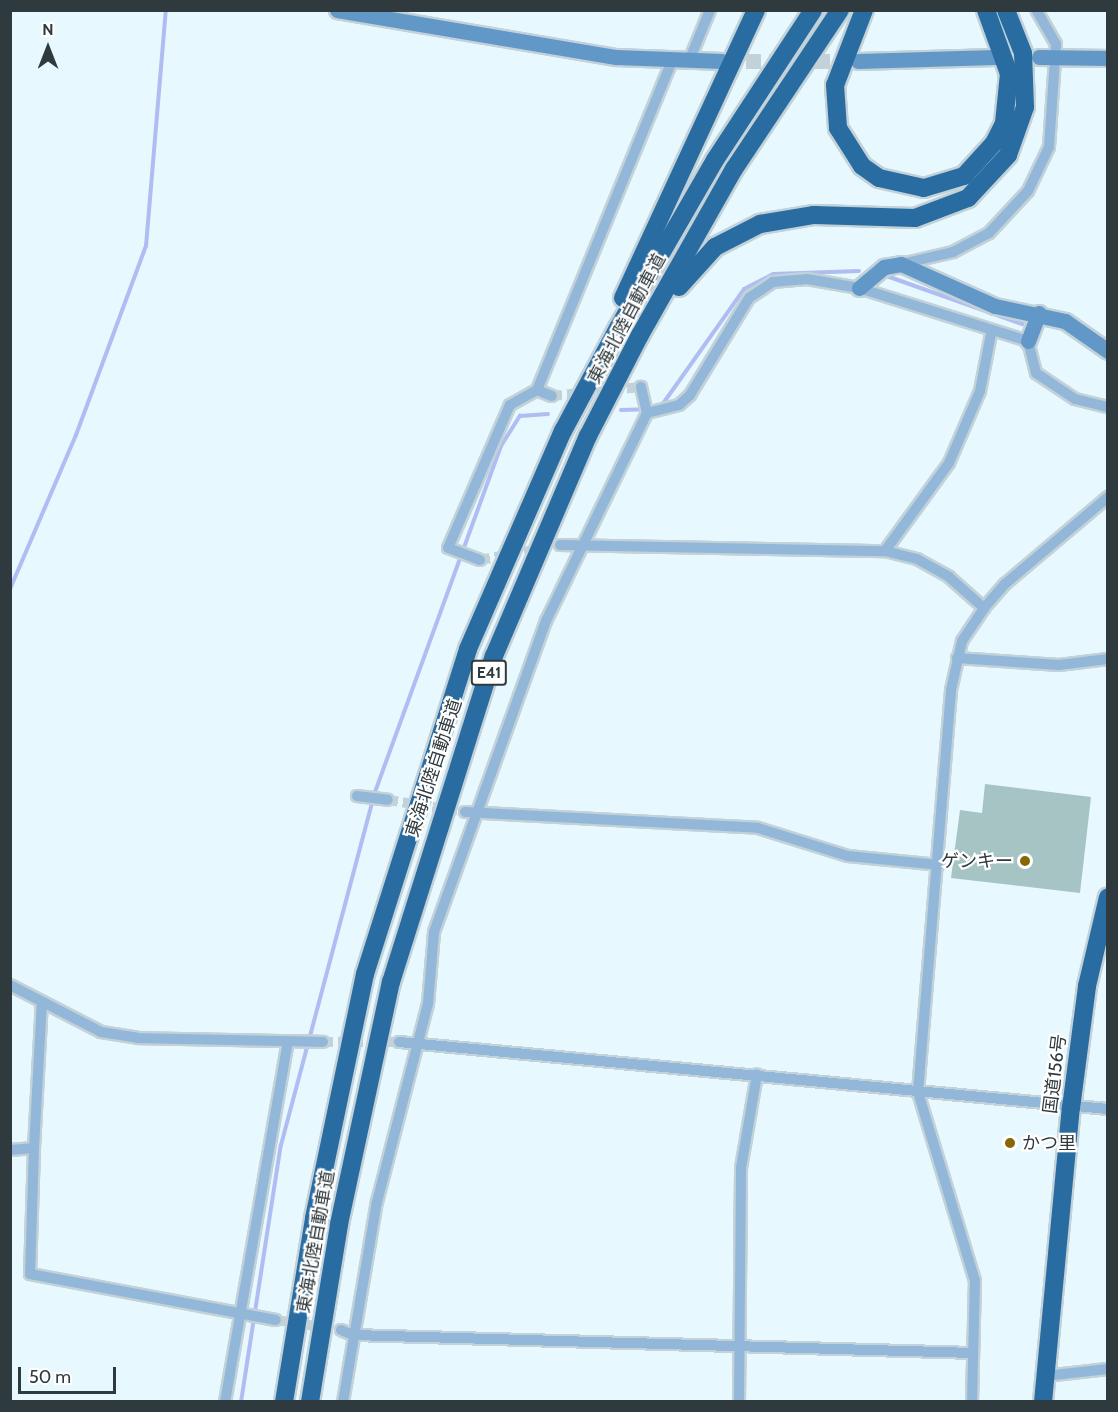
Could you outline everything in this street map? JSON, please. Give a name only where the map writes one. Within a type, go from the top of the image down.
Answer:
[{"type":"highway","points":[[563,431],[756,10]]},
{"type":"highway","name":"東海北陸自動車道","points":[[284,1401],[339,1096],[395,867],[468,649],[563,431],[715,160],[813,10]]},
{"type":"highway","name":"東海北陸自動車道","points":[[310,1401],[341,1212],[391,982],[458,760],[542,540],[646,325],[734,169],[840,10]]},
{"type":"highway","points":[[864,10],[835,85],[838,128],[862,166],[879,178],[924,188],[964,176],[994,143],[1004,123],[1009,74],[986,10]]},
{"type":"highway","points":[[542,540],[672,296],[715,247],[786,217],[884,220],[943,212],[990,178],[1020,131],[1025,107],[1023,53],[1006,10]]},
{"type":"highway","name":"国道156号","points":[[1043,1401],[1071,1108],[1087,986],[1107,897]]},
{"type":"street","points":[[337,10],[616,57],[672,61],[722,61]]},
{"type":"street","points":[[689,61],[710,10]]},
{"type":"street","points":[[859,288],[884,267],[953,252],[989,233],[1028,191],[1049,147],[1046,58],[1052,30],[1036,10]]},
{"type":"street","points":[[858,61],[995,57]]},
{"type":"street","points":[[1046,58],[1107,58]]},
{"type":"street","points":[[476,558],[448,548],[510,405],[537,390],[672,61]]},
{"type":"street","points":[[901,264],[995,306],[1039,313],[1065,321],[1107,351]]},
{"type":"street","points":[[647,408],[679,405],[690,394],[726,329],[749,298],[773,282],[807,279],[859,288],[991,334],[1028,341]]},
{"type":"street","points":[[1039,313],[1028,341],[1036,373],[1075,399],[1107,407]]},
{"type":"street","points":[[885,551],[949,463],[980,391],[991,334]]},
{"type":"street","points":[[343,1401],[353,1335],[396,1115],[419,1042],[435,932],[468,814],[546,621],[586,542],[647,408],[641,387]]},
{"type":"street","points":[[537,390],[552,396]]},
{"type":"street","points":[[972,1401],[975,1281],[918,1092],[957,658],[984,608],[1005,584],[1107,497]]},
{"type":"street","points":[[560,545],[586,542],[885,551],[917,559],[949,577],[984,608]]},
{"type":"street","points":[[957,658],[1059,665],[1107,659]]},
{"type":"street","points":[[361,797],[385,800]]},
{"type":"street","points":[[468,814],[734,825],[848,856],[939,865]]},
{"type":"street","points":[[10,985],[101,1032],[138,1038],[321,1042]]},
{"type":"street","points":[[42,1002],[30,1274],[276,1320]]},
{"type":"street","points":[[225,1401],[290,1041]]},
{"type":"street","points":[[399,1042],[758,1074],[1071,1108],[1107,1109]]},
{"type":"street","points":[[739,1401],[741,1168],[758,1074]]},
{"type":"street","points":[[10,1150],[34,1148]]},
{"type":"street","points":[[341,1330],[353,1335],[973,1353]]},
{"type":"street","points":[[1045,1376],[1107,1369]]},
{"type":"building","points":[[985,784],[1091,797],[1080,893],[951,878],[960,810],[982,813]]},
{"type":"waterway","points":[[10,589],[76,435],[146,246],[166,10]]},
{"type":"waterway","points":[[662,405],[744,289],[773,274],[859,271]]},
{"type":"waterway","points":[[881,274],[1022,324]]},
{"type":"waterway","points":[[621,410],[646,409]]},
{"type":"waterway","points":[[241,1402],[281,1145],[375,792],[501,446],[520,416],[548,414]]},
{"type":"tunnel","points":[[723,61],[855,61]]},
{"type":"tunnel","points":[[552,396],[641,387]]},
{"type":"tunnel","points":[[480,560],[560,545]]},
{"type":"tunnel","points":[[388,800],[465,812]]},
{"type":"tunnel","points":[[323,1042],[399,1042]]},
{"type":"tunnel","points":[[276,1320],[341,1330]]},
{"type":"place","name":"ゲンキー","points":[[1025,861]]},
{"type":"place","name":"かつ里","points":[[1010,1143]]}]
